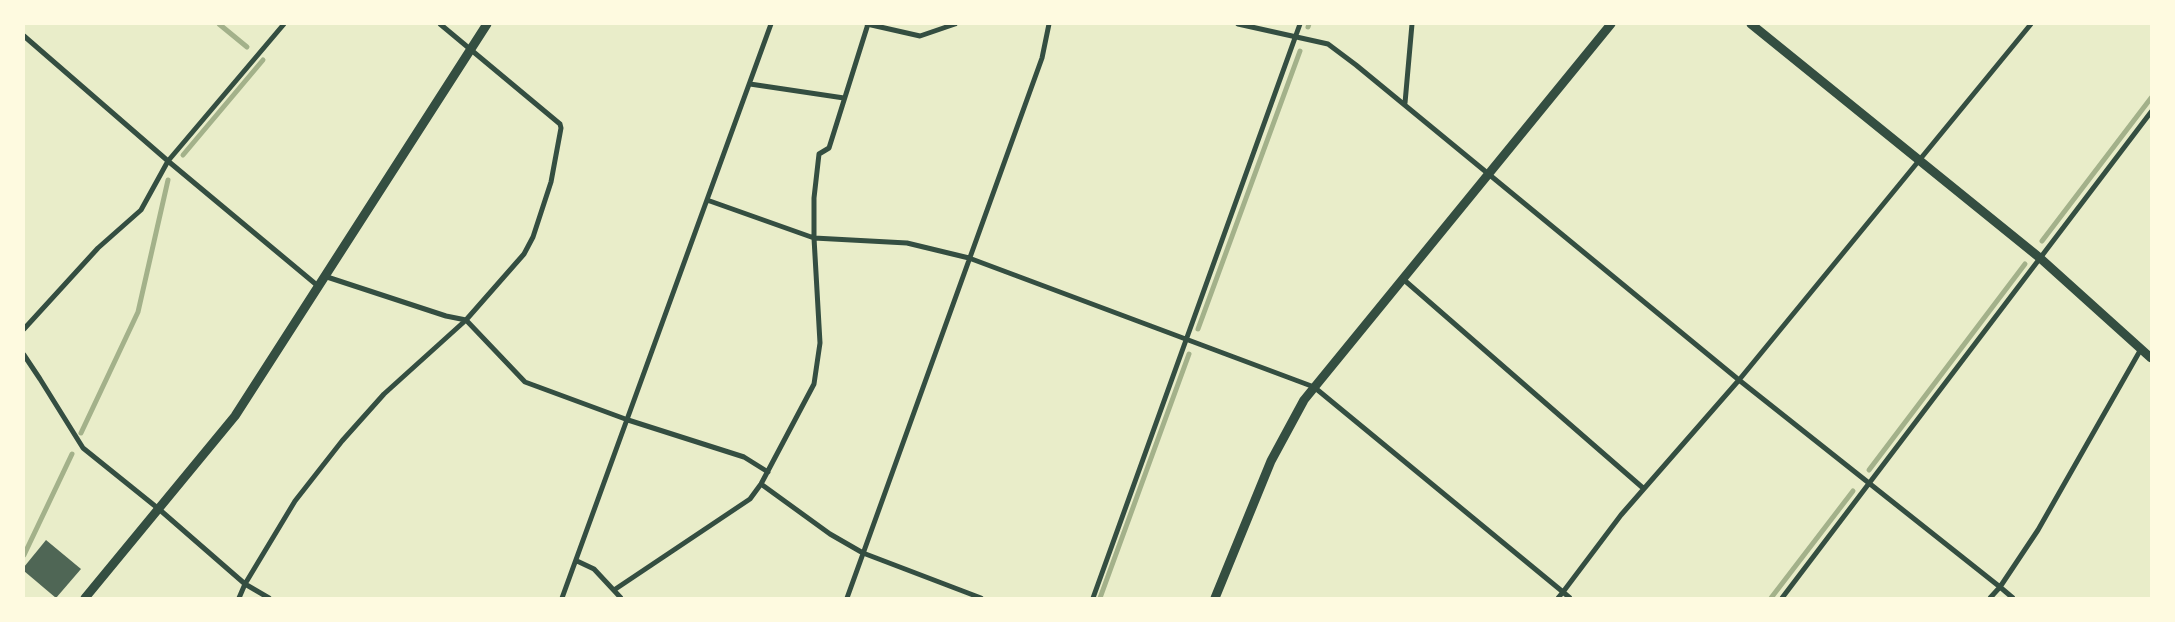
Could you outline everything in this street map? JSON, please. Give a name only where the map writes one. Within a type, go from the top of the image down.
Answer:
[{"type":"street","points":[[24,329],[98,248],[141,210],[168,161],[284,24]]},
{"type":"street","points":[[239,598],[245,584],[295,501],[342,441],[384,394],[466,320],[506,277],[524,254],[551,182],[561,128],[560,124],[440,24]]},
{"type":"street","points":[[85,598],[160,510],[235,416],[487,24]]},
{"type":"street","points":[[562,598],[750,84],[770,24]]},
{"type":"street","points":[[614,590],[750,499],[768,472],[814,384],[820,343],[814,238],[814,198],[819,154],[829,148],[867,24],[920,36],[955,24]]},
{"type":"street","points":[[847,598],[1042,58],[1049,24]]},
{"type":"street","points":[[1238,24],[1328,44],[1405,103],[1738,380],[2013,598]]},
{"type":"street","points":[[1093,598],[1300,24]]},
{"type":"street","points":[[1405,103],[1412,24]]},
{"type":"street","points":[[1214,598],[1271,461],[1304,400],[1611,24]]},
{"type":"street","points":[[1752,24],[1918,161],[2040,258],[2151,358]]},
{"type":"street","points":[[1558,598],[1643,488],[1738,380],[2031,24]]},
{"type":"street","points":[[24,36],[168,161],[318,286]]},
{"type":"street","points":[[750,84],[844,98]]},
{"type":"street","points":[[1782,598],[2151,112]]},
{"type":"street","points":[[707,200],[814,238],[907,243],[969,258],[1314,387],[1570,598]]},
{"type":"street","points":[[324,276],[446,316],[466,320],[525,382],[628,420],[744,457],[768,472]]},
{"type":"street","points":[[1403,279],[1643,488]]},
{"type":"street","points":[[1990,598],[2000,587],[2038,530],[2141,349]]},
{"type":"street","points":[[24,355],[83,448],[160,510],[245,584],[269,598]]},
{"type":"street","points":[[761,484],[830,534],[863,553],[981,598]]},
{"type":"street","points":[[577,560],[594,569],[621,598]]},
{"type":"building","points":[[46,540],[81,569],[56,598],[24,571],[24,567]]},
{"type":"waterway","points":[[219,24],[247,47]]},
{"type":"waterway","points":[[1198,329],[1300,51]]},
{"type":"waterway","points":[[183,155],[263,60]]},
{"type":"waterway","points":[[2042,241],[2151,98]]},
{"type":"waterway","points":[[81,433],[138,312],[168,180]]},
{"type":"waterway","points":[[1869,470],[2025,264]]},
{"type":"waterway","points":[[1100,598],[1189,354]]},
{"type":"waterway","points":[[24,555],[72,454]]},
{"type":"waterway","points":[[1771,598],[1853,491]]}]
